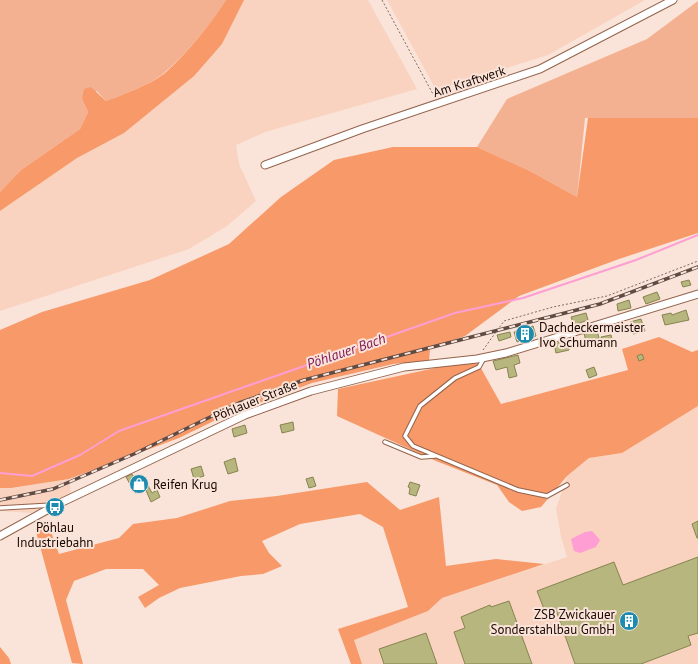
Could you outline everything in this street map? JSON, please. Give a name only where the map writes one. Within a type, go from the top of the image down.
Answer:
[{"type":"street","name":"Am Kraftwerk","points":[[265,165],[540,69],[673,0]]},
{"type":"street","name":"Pöhlauer Straße","points":[[0,536],[56,505],[245,415],[311,390],[404,367],[477,359],[506,353],[698,294]]},
{"type":"lane","points":[[485,357],[479,367],[455,378],[420,406],[405,436],[413,446],[518,490],[547,496],[567,485]]},
{"type":"lane","points":[[385,442],[421,457],[436,456]]},
{"type":"lane","points":[[0,508],[56,505]]},
{"type":"path","points":[[382,0],[438,104]]},
{"type":"path","points":[[477,359],[504,321],[553,307],[607,296],[698,261]]},
{"type":"shaded area","points":[[0,0],[226,0],[190,48],[159,77],[136,89],[106,101],[97,91],[82,99],[88,112],[80,129],[21,170],[0,192]]},
{"type":"shaded area","points":[[226,0],[244,0],[222,44],[194,76],[124,133],[77,158],[0,211],[0,192],[21,170],[80,129],[88,112],[82,99],[84,89],[91,87],[106,101],[153,81],[174,65],[190,48]]},
{"type":"shaded area","points":[[244,0],[368,0],[417,89],[265,132],[236,145],[239,164],[256,201],[227,226],[189,249],[0,311],[0,211],[77,158],[124,133],[222,44]]},
{"type":"shaded area","points":[[387,0],[645,0],[548,55],[436,90]]},
{"type":"shaded area","points":[[698,1],[698,118],[585,118],[577,197],[530,171],[477,147],[507,99],[647,39]]},
{"type":"shaded area","points":[[588,118],[698,118],[698,233],[619,259],[519,296],[465,336],[430,349],[429,361],[393,364],[312,383],[220,418],[179,438],[69,479],[11,488],[0,488],[0,330],[42,312],[150,280],[229,244],[281,197],[334,160],[393,147],[477,147],[530,171],[577,197]]},
{"type":"shaded area","points":[[659,337],[692,352],[698,350],[698,406],[622,453],[589,458],[567,476],[541,507],[522,511],[509,502],[497,485],[436,461],[337,416],[338,389],[449,365],[478,363],[501,404],[628,370],[622,349]]},
{"type":"shaded area","points":[[698,406],[698,664],[362,664],[353,640],[428,611],[442,598],[567,557],[556,509],[567,476],[589,458],[622,453]]},
{"type":"shaded area","points":[[69,479],[71,493],[31,513],[0,511],[0,488],[11,488]]},
{"type":"shaded area","points":[[367,482],[400,510],[439,497],[446,566],[496,559],[544,564],[442,598],[428,611],[354,640],[362,664],[351,664],[338,629],[408,607],[383,527],[360,514],[300,524],[262,541],[269,553],[282,566],[263,574],[241,576],[180,588],[159,598],[145,608],[138,597],[159,585],[143,569],[106,569],[74,581],[66,600],[83,664],[72,663],[35,528],[48,523],[59,554],[119,538],[133,524],[177,518],[230,501],[277,496]]},
{"type":"shaded area","points":[[592,531],[600,540],[596,547],[580,553],[574,551],[571,539],[585,532]]},
{"type":"shaded area","points":[[0,647],[9,658],[11,664],[0,664]]},
{"type":"building","points":[[689,280],[691,285],[683,287],[681,282]]},
{"type":"building","points":[[657,292],[660,299],[646,304],[643,297]]},
{"type":"building","points":[[629,300],[631,308],[618,311],[617,304]]},
{"type":"building","points":[[686,310],[689,320],[665,325],[662,315],[671,313],[672,315]]},
{"type":"building","points":[[586,313],[588,320],[574,325],[571,317]]},
{"type":"building","points":[[641,319],[645,331],[633,334],[630,322]]},
{"type":"building","name":"Dachdeckermeister Ivo Schumann","points":[[533,326],[536,336],[517,342],[514,332]]},
{"type":"building","points":[[597,330],[600,342],[587,344],[584,334]]},
{"type":"building","points":[[510,332],[511,337],[499,341],[497,335]]},
{"type":"building","points":[[611,335],[613,343],[603,346],[601,337]]},
{"type":"building","points":[[567,340],[569,350],[556,353],[554,344]]},
{"type":"building","points":[[642,354],[644,359],[639,361],[637,356]]},
{"type":"building","points":[[518,355],[520,363],[514,365],[517,376],[509,378],[507,367],[496,370],[493,361]]},
{"type":"building","points":[[594,367],[597,375],[589,378],[586,370]]},
{"type":"building","points":[[293,422],[294,430],[282,433],[280,425]]},
{"type":"building","points":[[245,425],[247,433],[234,437],[232,429]]},
{"type":"building","points":[[235,458],[238,471],[228,474],[224,462]]},
{"type":"building","points":[[201,466],[204,476],[194,479],[191,469]]},
{"type":"building","name":"Reifen Krug","points":[[132,474],[137,482],[144,478],[152,493],[157,490],[160,497],[151,502],[145,488],[135,493],[126,477]]},
{"type":"building","points":[[313,477],[316,486],[309,488],[306,479]]},
{"type":"building","points":[[410,482],[420,485],[416,496],[409,494],[410,488],[408,487]]},
{"type":"building","points":[[698,521],[698,538],[697,538],[692,524]]},
{"type":"building","name":"ZSB Zwickauer Sonderstahlbau GmbH","points":[[698,557],[698,633],[688,636],[691,645],[641,664],[575,664],[556,610],[546,614],[537,591],[614,562],[623,585]]},
{"type":"building","points":[[509,601],[532,664],[465,664],[454,632],[465,628],[461,617],[490,605],[491,607]]},
{"type":"building","points":[[426,633],[437,664],[384,664],[379,649]]},
{"type":"waterway","name":"Pöhlauer Bach","points":[[0,473],[32,476],[80,455],[119,431],[455,313],[523,298],[636,260],[698,235]]},
{"type":"railway","points":[[0,500],[53,489],[134,454],[239,403],[304,380],[600,304],[698,267]]},
{"type":"place","name":"Dachdeckermeister Ivo Schumann","points":[[525,334]]},
{"type":"place","name":"Reifen Krug","points":[[139,484]]},
{"type":"place","name":"Pöhlau Industriebahn","points":[[55,507]]},
{"type":"place","name":"ZSB Zwickauer Sonderstahlbau GmbH","points":[[629,621]]}]
